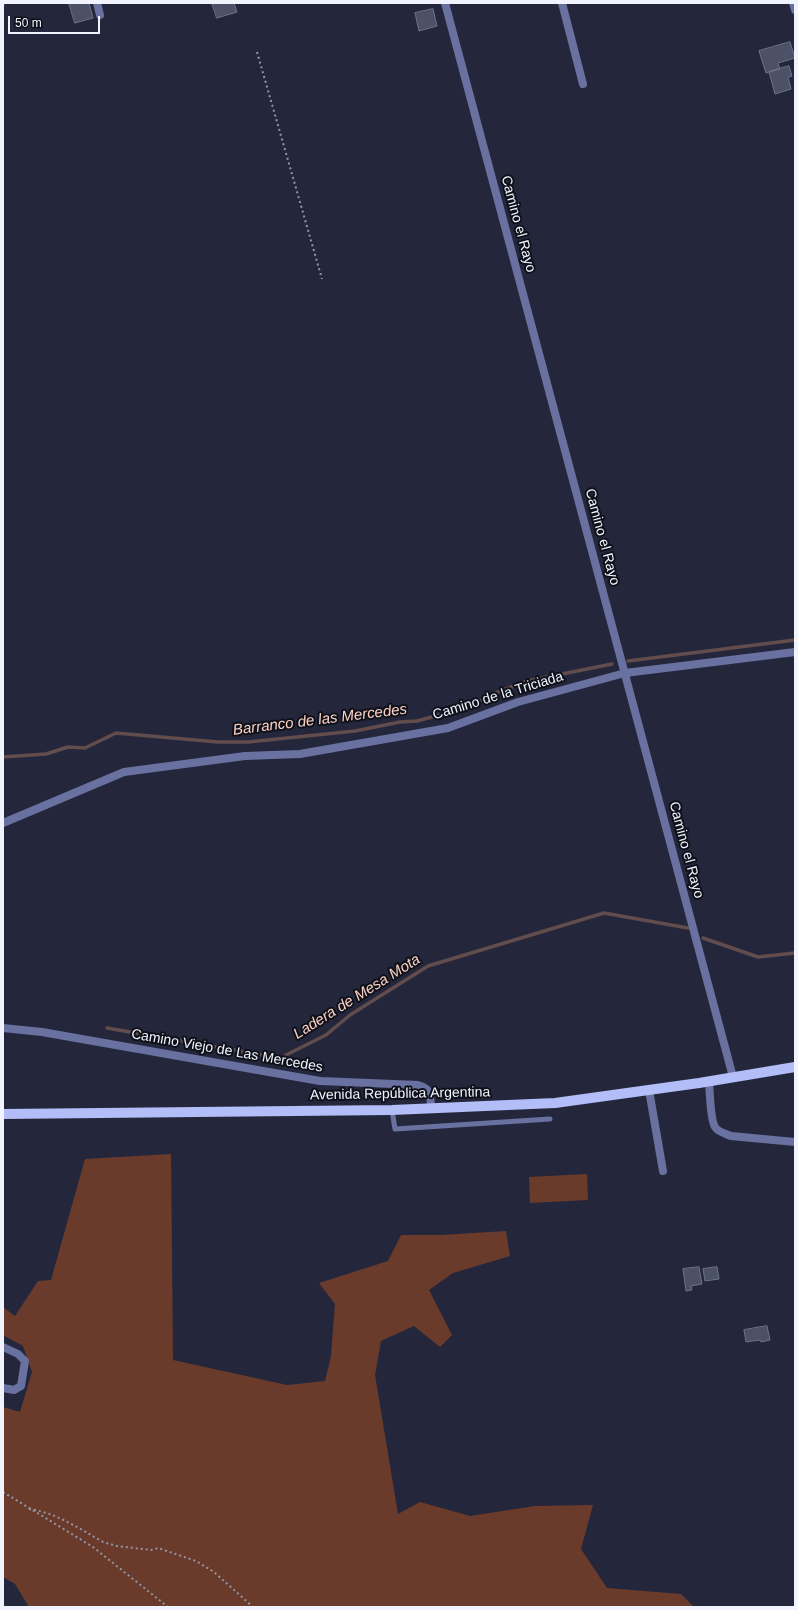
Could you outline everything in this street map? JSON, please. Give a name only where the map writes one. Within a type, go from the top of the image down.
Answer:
[{"type":"main road","name":"Avenida República Argentina","points":[[3,1114],[392,1110],[555,1103],[709,1082],[795,1067]]},
{"type":"street","points":[[97,3],[100,15]]},
{"type":"street","name":"Camino el Rayo","points":[[445,3],[733,1077]]},
{"type":"street","points":[[562,3],[583,84]]},
{"type":"street","points":[[793,3],[795,10]]},
{"type":"street","name":"Camino de la Triciada","points":[[3,823],[124,772],[246,756],[300,754],[448,728],[518,702],[625,674],[795,652]]},
{"type":"street","name":"Camino Viejo de Las Mercedes","points":[[3,1028],[42,1032],[320,1081],[418,1084],[430,1093],[432,1108]]},
{"type":"street","points":[[709,1082],[715,1128],[722,1133],[732,1136],[795,1142]]},
{"type":"street","points":[[649,1090],[663,1171]]},
{"type":"street","points":[[3,1347],[18,1354],[25,1361],[21,1386],[14,1390],[3,1388]]},
{"type":"lane","points":[[392,1110],[394,1128],[550,1120]]},
{"type":"path","points":[[3,4],[4,8]]},
{"type":"path","points":[[257,52],[322,279]]},
{"type":"path","points":[[3,1492],[28,1509],[93,1547],[168,1607]]},
{"type":"path","points":[[28,1509],[37,1510],[63,1519],[103,1542],[151,1550],[158,1548],[196,1561],[214,1572],[253,1607]]},
{"type":"shaded area","points":[[171,1154],[173,1360],[287,1385],[325,1381],[331,1356],[335,1304],[319,1283],[388,1261],[401,1235],[441,1235],[506,1231],[510,1256],[453,1273],[429,1290],[452,1335],[440,1347],[414,1326],[381,1341],[375,1375],[398,1514],[420,1502],[470,1516],[535,1506],[593,1505],[581,1549],[607,1588],[681,1594],[694,1607],[29,1607],[15,1584],[3,1577],[3,1407],[20,1412],[32,1372],[23,1346],[3,1335],[3,1307],[15,1316],[38,1281],[51,1280],[85,1159]]},
{"type":"shaded area","points":[[587,1174],[588,1200],[530,1203],[529,1177]]},
{"type":"building","points":[[69,3],[89,3],[93,18],[75,23]]},
{"type":"building","points":[[212,3],[234,3],[237,12],[217,18]]},
{"type":"building","points":[[433,9],[437,26],[419,31],[415,13]]},
{"type":"building","points":[[790,42],[795,58],[778,63],[780,69],[766,73],[759,51]]},
{"type":"building","points":[[789,66],[792,76],[788,77],[791,89],[775,94],[769,72]]},
{"type":"building","points":[[699,1267],[702,1284],[691,1286],[692,1290],[686,1291],[683,1269]]},
{"type":"building","points":[[717,1267],[719,1279],[705,1281],[703,1269]]},
{"type":"building","points":[[767,1326],[770,1340],[761,1342],[760,1340],[746,1342],[744,1330]]},
{"type":"waterway","name":"Barranco de las Mercedes","points":[[628,661],[795,640]]},
{"type":"waterway","name":"Barranco de las Mercedes","points":[[3,757],[46,754],[68,747],[85,748],[116,733],[218,742],[248,742],[355,731],[400,722],[417,721],[469,707],[493,694],[527,681],[612,664]]},
{"type":"waterway","name":"Ladera de Mesa Mota","points":[[107,1028],[280,1058],[326,1035],[350,1015],[428,966],[604,913],[688,928]]},
{"type":"waterway","name":"Ladera de Mesa Mota","points":[[703,938],[758,957],[795,953]]}]
